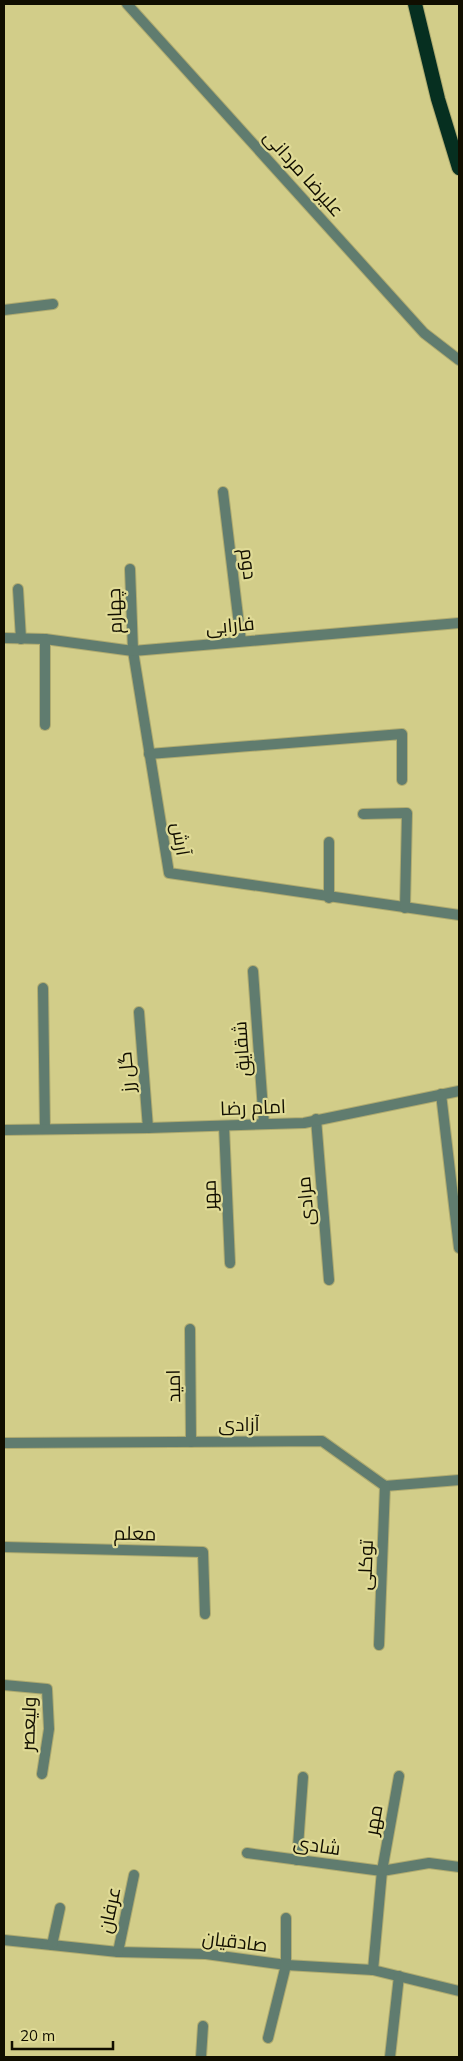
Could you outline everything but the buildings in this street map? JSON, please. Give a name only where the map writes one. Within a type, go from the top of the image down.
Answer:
[{"type":"highway","points":[[415,4],[438,99],[459,168]]},
{"type":"street","name":"علیرضا مردانی","points":[[127,4],[424,333],[459,360]]},
{"type":"street","points":[[4,310],[53,304]]},
{"type":"street","name":"دوم","points":[[223,492],[241,641]]},
{"type":"street","name":"چهارم","points":[[130,569],[133,651]]},
{"type":"street","points":[[18,589],[21,639]]},
{"type":"street","name":"فارابی","points":[[4,638],[46,639],[133,651],[459,623]]},
{"type":"street","points":[[44,725],[46,639]]},
{"type":"street","name":"آرش","points":[[133,651],[169,873],[329,898],[459,915]]},
{"type":"street","points":[[149,754],[402,734],[402,780]]},
{"type":"street","points":[[363,814],[407,813],[406,908]]},
{"type":"street","points":[[329,842],[329,898]]},
{"type":"street","name":"شقایق","points":[[253,972],[264,1124]]},
{"type":"street","points":[[43,988],[45,1129]]},
{"type":"street","name":"گل رز","points":[[139,1012],[148,1128]]},
{"type":"street","name":"امام رضا","points":[[4,1130],[304,1123],[459,1091]]},
{"type":"street","points":[[441,1094],[459,1248]]},
{"type":"street","name":"مرادی","points":[[316,1119],[329,1280]]},
{"type":"street","name":"مهر","points":[[224,1126],[230,1263]]},
{"type":"street","name":"امید","points":[[190,1329],[191,1442]]},
{"type":"street","name":"آزادی","points":[[4,1443],[322,1441],[385,1486]]},
{"type":"street","points":[[385,1486],[459,1480]]},
{"type":"street","name":"توکلی","points":[[379,1645],[385,1486]]},
{"type":"street","name":"معلم","points":[[4,1547],[203,1552],[205,1614]]},
{"type":"street","name":"ولیعصر","points":[[4,1685],[47,1689],[49,1729],[42,1774]]},
{"type":"street","name":"مهر","points":[[373,1970],[382,1871],[399,1776]]},
{"type":"street","points":[[297,1860],[303,1777]]},
{"type":"street","name":"شادی","points":[[247,1853],[382,1871],[429,1863],[459,1868]]},
{"type":"street","name":"عرفان","points":[[118,1952],[134,1875]]},
{"type":"street","points":[[52,1945],[60,1908]]},
{"type":"street","points":[[268,2038],[286,1965],[286,1918]]},
{"type":"street","name":"صادقیان","points":[[4,1940],[118,1952],[206,1954],[286,1965],[373,1970],[459,1991]]},
{"type":"street","points":[[390,2057],[399,1976]]},
{"type":"street","points":[[201,2057],[203,2026]]}]
